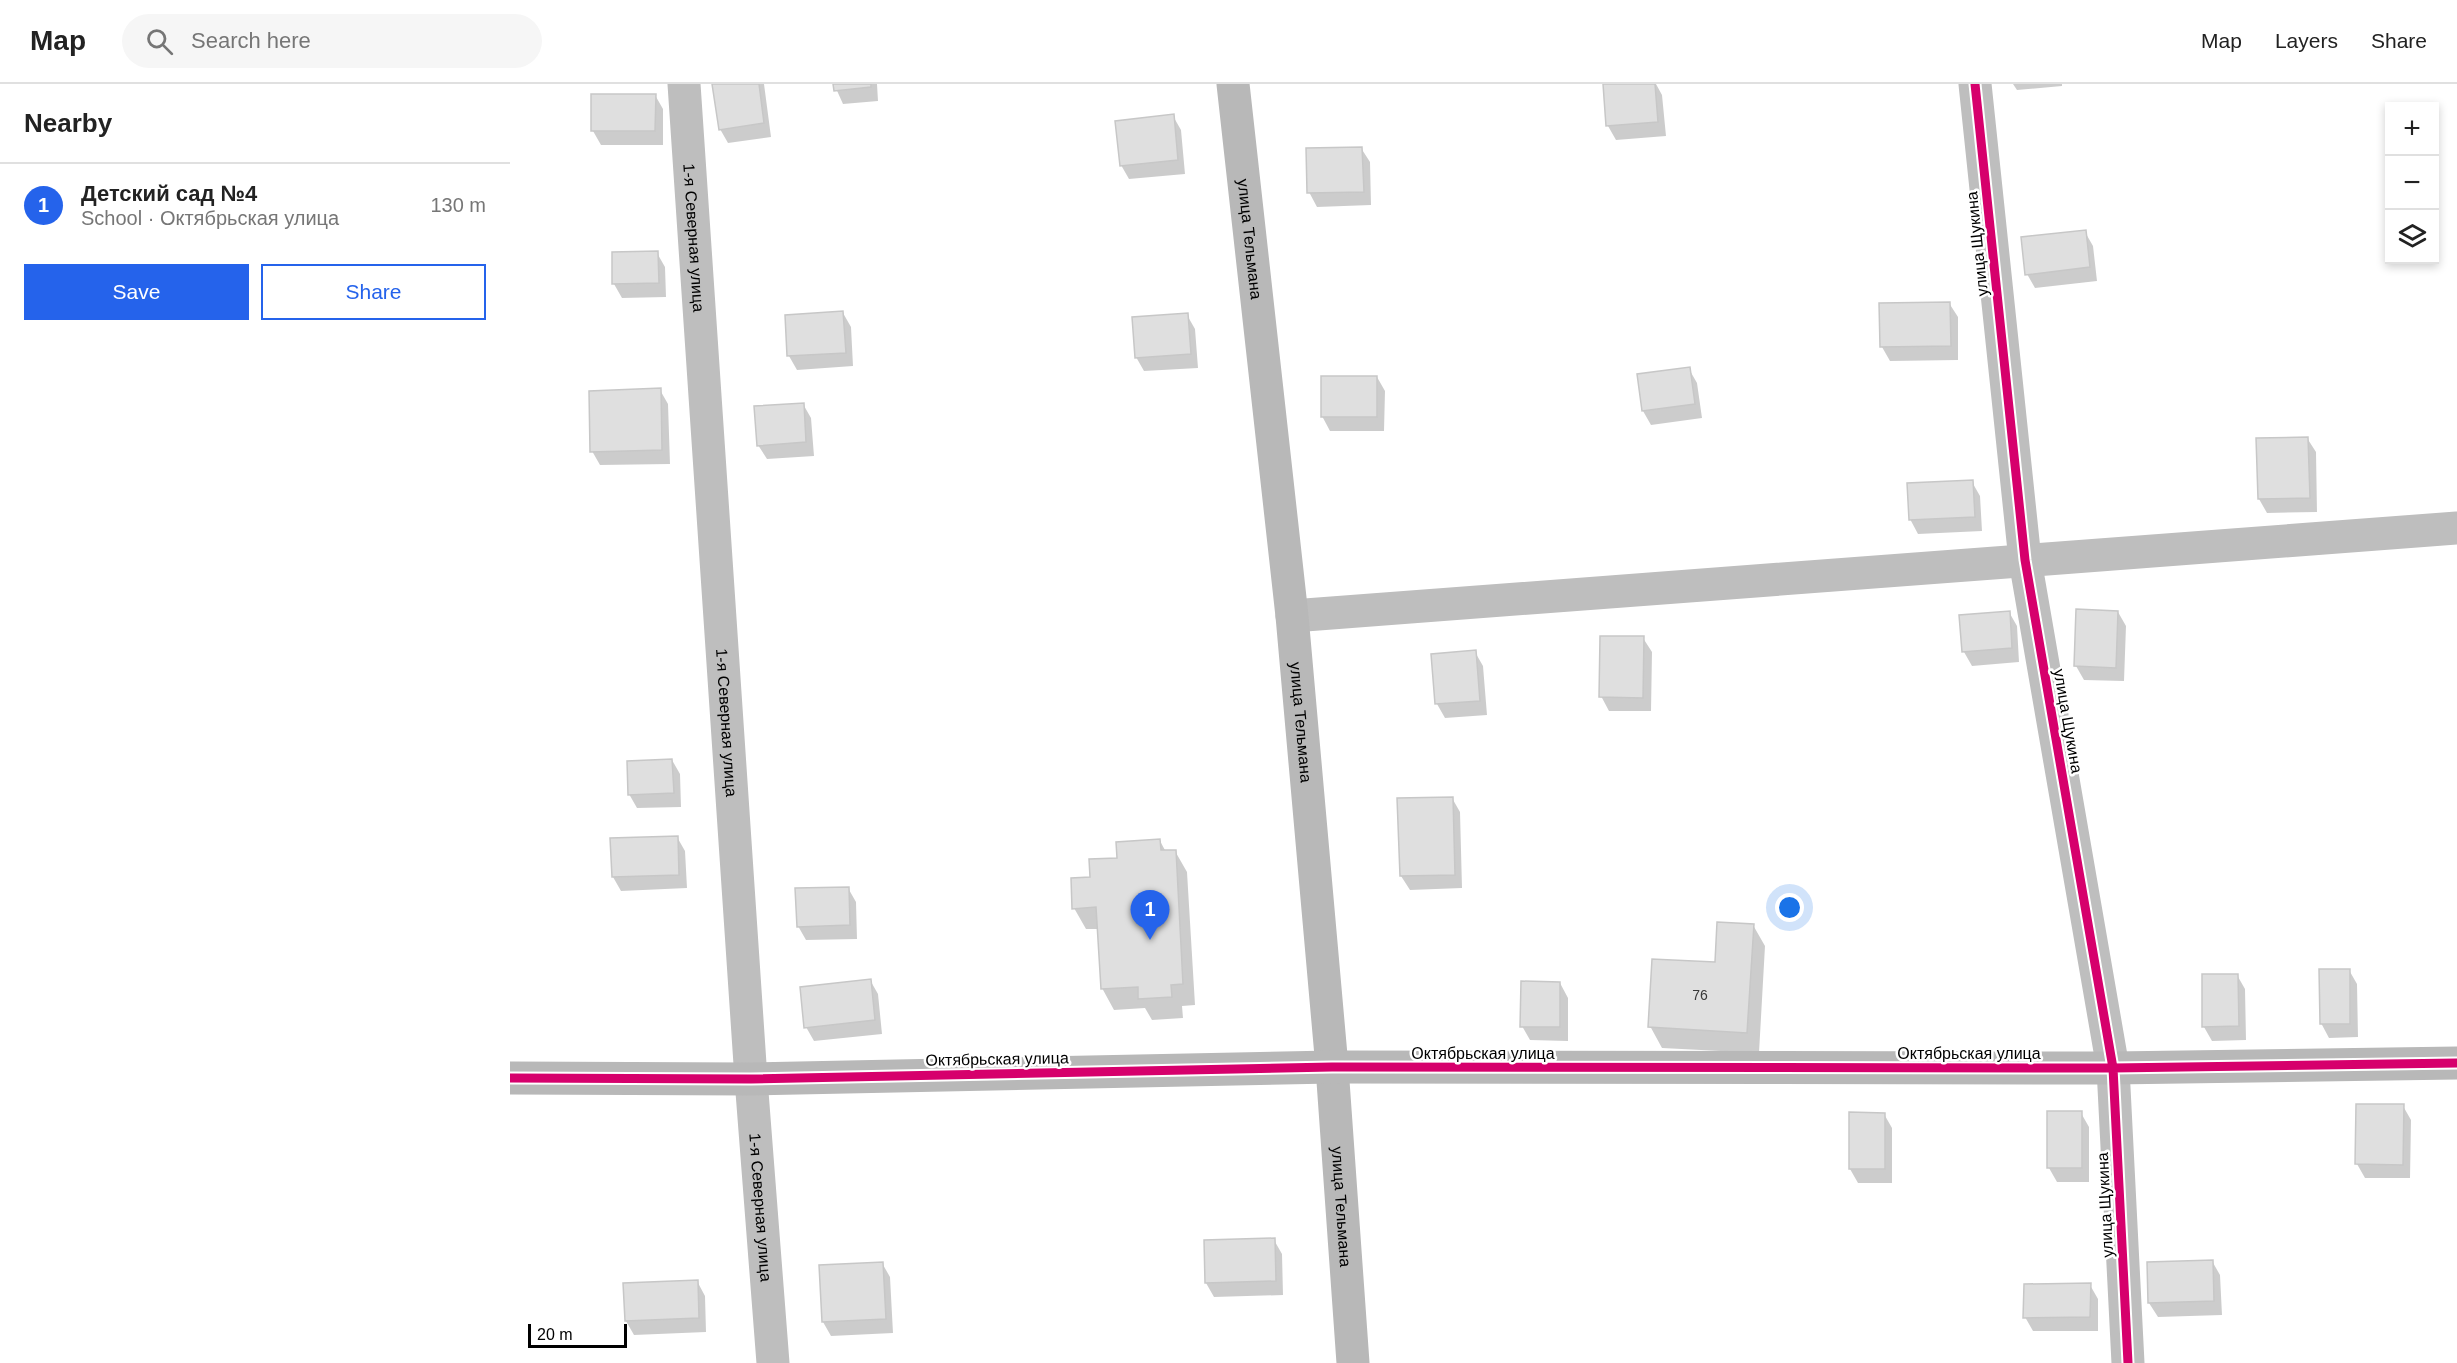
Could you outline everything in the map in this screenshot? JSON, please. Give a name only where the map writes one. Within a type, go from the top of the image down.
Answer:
[{"type":"street","name":"1-я Северная улица","points":[[684,84],[751,1079],[773,1363]]},
{"type":"street","name":"улица Тельмана","points":[[1233,84],[1292,616],[1332,1068],[1353,1363]]},
{"type":"street","name":"улица Щукина","points":[[1975,84],[2025,560],[2113,1068],[2128,1363]]},
{"type":"street","points":[[1292,616],[2457,528]]},
{"type":"street","name":"Октябрьская улица","points":[[510,1078],[751,1079],[1332,1068],[2113,1068],[2457,1062]]},
{"type":"building","points":[[712,84],[759,84],[764,123],[719,130]]},
{"type":"building","points":[[833,84],[871,84],[871,87],[834,91]]},
{"type":"building","points":[[1603,84],[1655,84],[1658,122],[1606,126]]},
{"type":"building","points":[[591,94],[656,94],[655,131],[591,131]]},
{"type":"building","points":[[1174,114],[1178,160],[1120,166],[1115,121]]},
{"type":"building","points":[[1362,147],[1364,192],[1307,193],[1306,148]]},
{"type":"building","points":[[2086,230],[2090,267],[2025,275],[2021,237]]},
{"type":"building","points":[[658,251],[659,283],[612,284],[612,252]]},
{"type":"building","points":[[1950,302],[1951,346],[1880,347],[1879,303]]},
{"type":"building","points":[[843,311],[846,353],[787,356],[785,315]]},
{"type":"building","points":[[1188,313],[1191,354],[1135,358],[1132,317]]},
{"type":"building","points":[[1690,367],[1695,404],[1642,411],[1637,374]]},
{"type":"building","points":[[1321,376],[1377,376],[1377,417],[1321,417]]},
{"type":"building","points":[[661,388],[662,450],[590,452],[589,391]]},
{"type":"building","points":[[804,403],[806,442],[757,446],[754,406]]},
{"type":"building","points":[[2308,437],[2310,498],[2258,499],[2256,438]]},
{"type":"building","points":[[1973,480],[1975,517],[1909,520],[1907,483]]},
{"type":"building","points":[[2076,609],[2118,611],[2116,668],[2074,666]]},
{"type":"building","points":[[2010,611],[2012,648],[1962,652],[1959,615]]},
{"type":"building","points":[[1600,636],[1644,636],[1643,698],[1599,697]]},
{"type":"building","points":[[1476,650],[1480,701],[1435,704],[1431,654]]},
{"type":"building","points":[[672,759],[674,793],[628,795],[627,761]]},
{"type":"building","points":[[1453,797],[1455,875],[1400,876],[1397,798]]},
{"type":"building","points":[[678,836],[679,875],[612,877],[610,838]]},
{"type":"building","points":[[1160,839],[1161,850],[1176,850],[1183,984],[1171,985],[1172,997],[1138,999],[1138,987],[1101,989],[1096,907],[1072,909],[1071,878],[1090,877],[1089,859],[1117,858],[1116,842]]},
{"type":"building","points":[[849,887],[850,925],[797,927],[795,888]]},
{"type":"building","points":[[1717,922],[1754,924],[1747,1033],[1648,1027],[1652,959],[1715,962]]},
{"type":"building","points":[[2319,969],[2350,969],[2350,1024],[2320,1024]]},
{"type":"building","points":[[2202,974],[2238,974],[2239,1026],[2202,1027]]},
{"type":"building","points":[[871,979],[875,1020],[804,1028],[800,987]]},
{"type":"building","points":[[1521,981],[1560,982],[1560,1027],[1520,1027]]},
{"type":"building","points":[[2356,1104],[2404,1104],[2403,1165],[2355,1164]]},
{"type":"building","points":[[2047,1111],[2082,1111],[2082,1168],[2047,1168]]},
{"type":"building","points":[[1849,1112],[1885,1113],[1885,1169],[1849,1169]]},
{"type":"building","points":[[1275,1238],[1276,1281],[1205,1283],[1204,1240]]},
{"type":"building","points":[[2213,1260],[2214,1301],[2148,1303],[2147,1262]]},
{"type":"building","points":[[883,1262],[886,1319],[822,1322],[819,1265]]},
{"type":"building","points":[[698,1280],[699,1318],[625,1321],[623,1283]]},
{"type":"building","points":[[2091,1283],[2090,1317],[2023,1318],[2024,1284]]},
{"type":"cycle path","points":[[1975,84],[2025,560],[2113,1068],[2128,1363]]},
{"type":"cycle path","points":[[510,1078],[751,1079],[1332,1067],[2113,1068],[2457,1063]]},
{"type":"place","name":"Детский сад №4","points":[[1150,940]]}]
